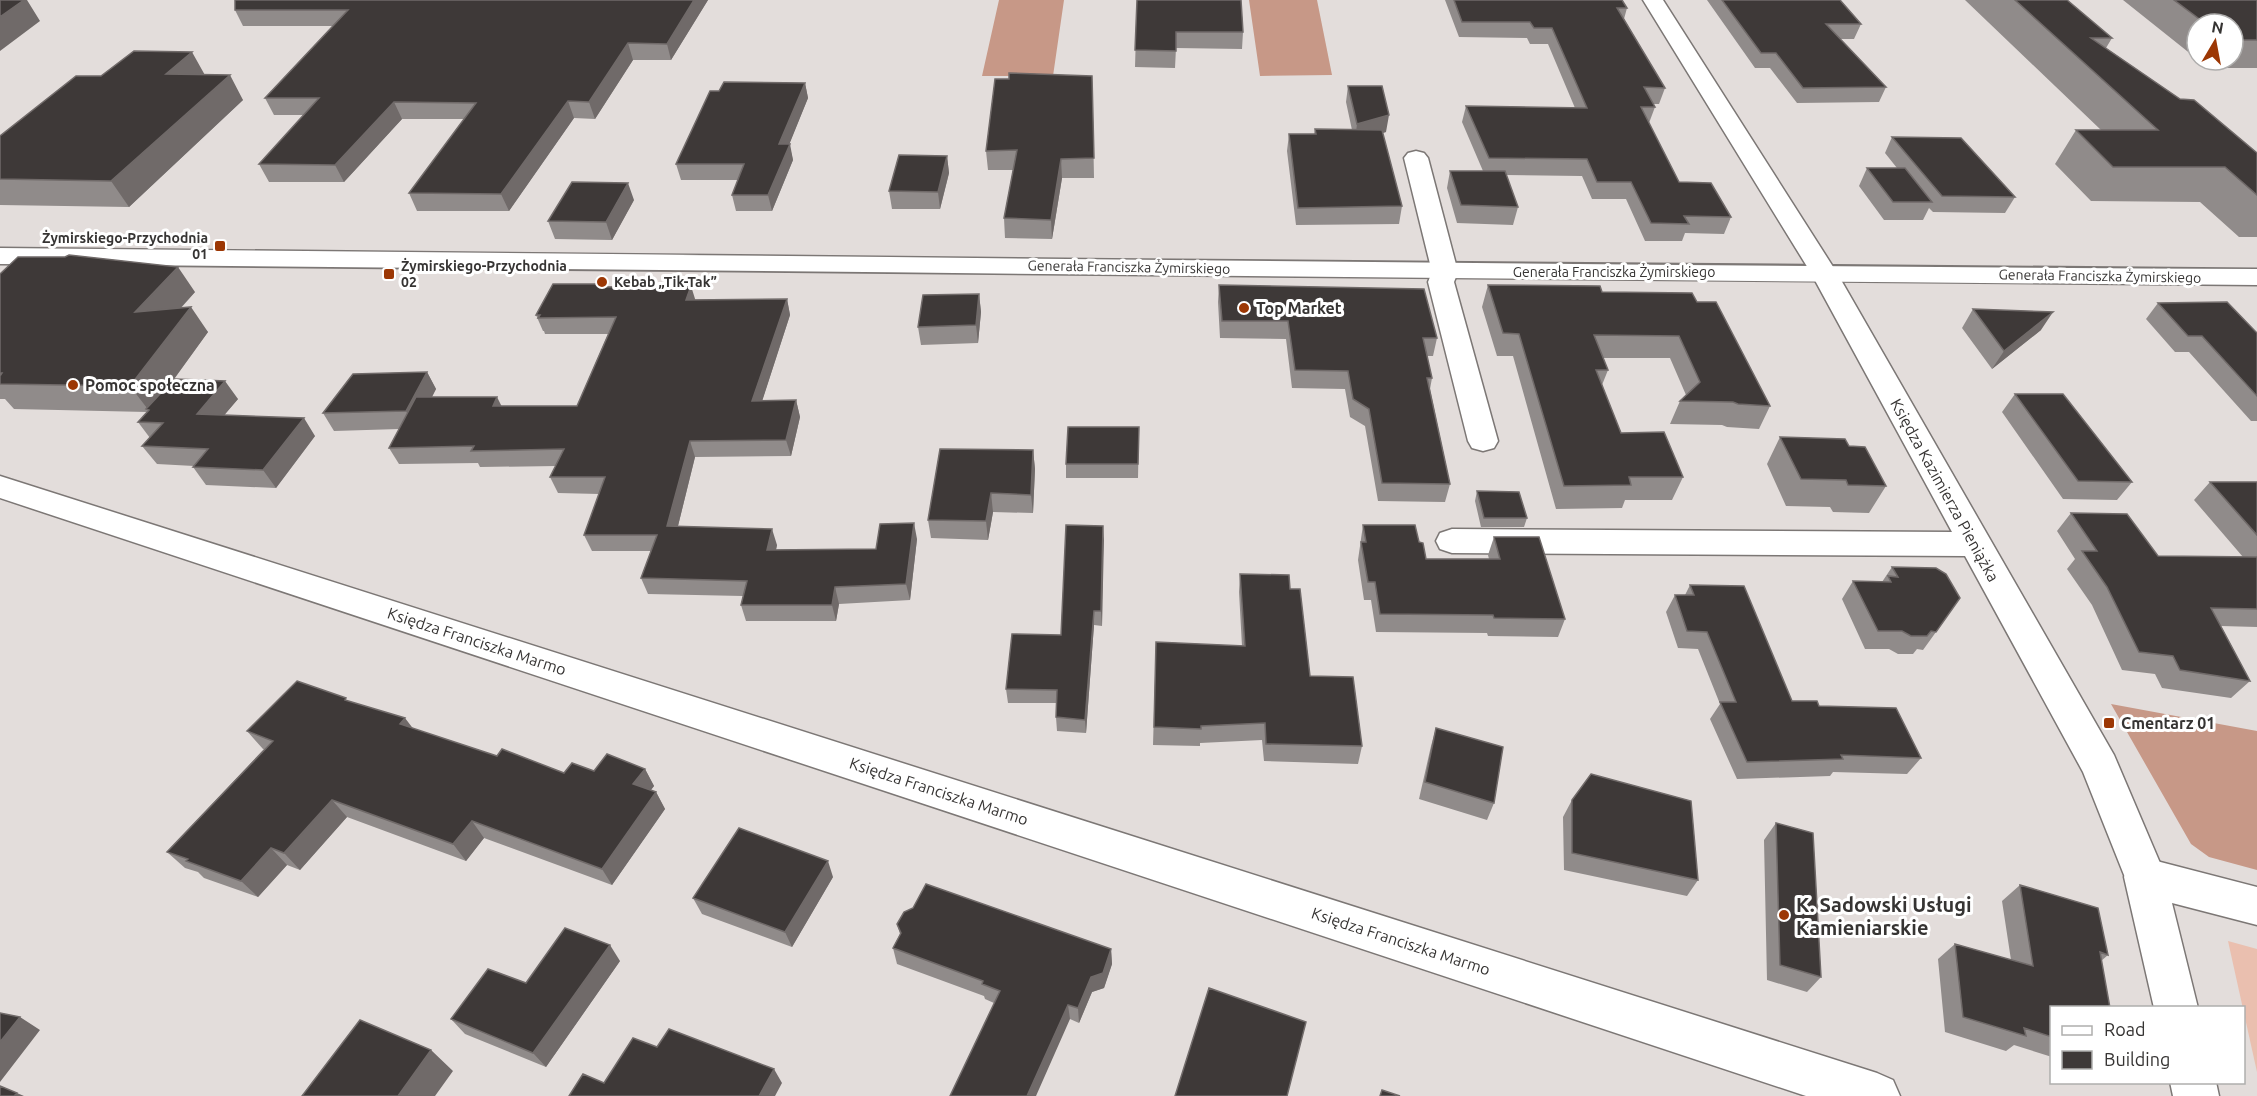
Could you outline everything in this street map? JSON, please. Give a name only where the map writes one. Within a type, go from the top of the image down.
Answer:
[{"type":"street","name":"Księdza Kazimierza Pieniążka","points":[[1653,0],[1824,273],[2100,767],[2145,877],[2176,1006]]},
{"type":"street","points":[[1416,158],[1445,272],[1441,282],[1483,441]]},
{"type":"street","name":"Generała Franciszka Żymirskiego","points":[[0,256],[1018,265],[1445,272],[2257,277]]},
{"type":"street","name":"Księdza Franciszka Marmo","points":[[0,487],[1878,1096]]},
{"type":"street","points":[[1452,541],[1975,544]]},
{"type":"street","points":[[2145,877],[2257,906]]},
{"type":"shaded area","points":[[999,0],[1064,0],[1053,76],[982,76]]},
{"type":"shaded area","points":[[1249,0],[1317,0],[1332,75],[1260,76]]},
{"type":"shaded area","points":[[2111,704],[2257,731],[2257,870],[2209,857],[2191,844]]},
{"type":"shaded area","points":[[2228,941],[2257,949],[2257,1072],[2245,1018],[2245,1006],[2242,1006]]},
{"type":"building","points":[[0,0],[24,0],[0,17]]},
{"type":"building","points":[[235,0],[694,0],[667,44],[628,43],[589,102],[568,101],[501,194],[409,193],[476,103],[394,102],[335,165],[259,164],[319,98],[265,98],[348,10],[235,10]]},
{"type":"building","points":[[1137,0],[1241,0],[1243,32],[1176,32],[1176,51],[1135,50]]},
{"type":"building","points":[[1454,0],[1622,0],[1627,8],[1617,8],[1665,88],[1644,87],[1655,107],[1641,107],[1679,182],[1711,183],[1731,217],[1684,216],[1689,224],[1651,223],[1631,182],[1597,182],[1587,159],[1489,158],[1466,106],[1587,108],[1552,28],[1534,28],[1530,22],[1462,22]]},
{"type":"building","points":[[1722,0],[1840,0],[1861,24],[1826,24],[1886,87],[1803,88],[1776,53],[1761,53]]},
{"type":"building","points":[[2015,0],[2067,0],[2112,38],[2091,38],[2180,99],[2194,100],[2257,153],[2257,195],[2225,167],[2113,167],[2076,130],[2158,130]]},
{"type":"building","points":[[2174,0],[2257,0],[2257,40],[2245,40],[2245,12],[2190,12]]},
{"type":"building","points":[[134,51],[192,52],[166,74],[230,75],[111,181],[0,179],[0,136],[76,76],[101,76]]},
{"type":"building","points":[[1009,73],[1092,76],[1094,158],[1061,159],[1051,220],[1004,218],[1017,150],[986,151],[995,79],[1009,79]]},
{"type":"building","points":[[724,82],[805,83],[779,144],[790,144],[768,195],[732,195],[744,164],[676,164],[710,91],[719,91]]},
{"type":"building","points":[[1348,86],[1382,86],[1389,115],[1357,124]]},
{"type":"building","points":[[1315,129],[1382,130],[1402,206],[1298,208],[1289,134],[1316,134]]},
{"type":"building","points":[[1892,137],[1961,138],[2015,197],[1942,196]]},
{"type":"building","points":[[899,155],[947,156],[938,192],[889,191]]},
{"type":"building","points":[[1867,168],[1905,168],[1932,202],[1893,202]]},
{"type":"building","points":[[1450,171],[1505,171],[1518,207],[1461,205]]},
{"type":"building","points":[[572,182],[628,183],[606,222],[548,221]]},
{"type":"building","points":[[69,255],[178,267],[135,312],[191,307],[130,386],[0,384],[2,373],[0,373],[0,274],[18,257],[65,257]]},
{"type":"building","points":[[553,284],[605,284],[604,287],[691,286],[686,300],[787,299],[752,401],[796,400],[786,440],[690,441],[667,526],[772,529],[767,550],[876,549],[880,524],[914,523],[906,584],[835,587],[832,605],[741,605],[747,581],[641,578],[657,535],[584,535],[605,477],[550,477],[564,449],[471,451],[474,446],[389,448],[416,397],[497,397],[493,406],[577,406],[616,317],[538,318],[540,315],[536,315]]},
{"type":"building","points":[[1219,285],[1424,289],[1437,338],[1423,338],[1432,378],[1427,378],[1450,484],[1382,483],[1369,409],[1353,399],[1348,371],[1295,370],[1288,321],[1222,321]]},
{"type":"building","points":[[1488,285],[1600,286],[1602,292],[1692,293],[1697,302],[1716,302],[1770,406],[1733,402],[1680,401],[1700,382],[1679,336],[1594,335],[1608,370],[1596,370],[1621,433],[1664,432],[1683,477],[1629,477],[1631,485],[1564,486],[1519,334],[1503,333]]},
{"type":"building","points":[[979,294],[976,325],[918,327],[923,295]]},
{"type":"building","points":[[2227,302],[2257,333],[2257,396],[2202,336],[2188,336],[2158,303]]},
{"type":"building","points":[[1973,309],[2053,312],[2004,351]]},
{"type":"building","points":[[427,372],[406,411],[323,413],[353,374]]},
{"type":"building","points":[[174,379],[225,381],[197,414],[304,418],[263,470],[193,467],[208,449],[142,446],[163,423],[138,422],[149,410],[146,409]]},
{"type":"building","points":[[2015,394],[2063,394],[2132,482],[2078,481]]},
{"type":"building","points":[[1068,427],[1139,427],[1138,464],[1066,464]]},
{"type":"building","points":[[1780,437],[1845,439],[1849,446],[1865,447],[1886,486],[1848,485],[1846,480],[1801,479]]},
{"type":"building","points":[[940,449],[1033,450],[1031,495],[991,493],[986,521],[928,520]]},
{"type":"building","points":[[2210,482],[2257,482],[2257,535]]},
{"type":"building","points":[[1477,491],[1519,492],[1527,518],[1484,518]]},
{"type":"building","points":[[2071,513],[2127,514],[2158,556],[2257,557],[2257,609],[2211,608],[2250,681],[2180,670],[2173,656],[2139,652],[2107,587],[2082,551],[2097,551]]},
{"type":"building","points":[[1066,525],[1103,526],[1101,611],[1094,611],[1085,720],[1056,717],[1057,690],[1006,689],[1012,634],[1061,635]]},
{"type":"building","points":[[1363,525],[1415,525],[1419,542],[1423,543],[1426,559],[1500,559],[1494,537],[1539,537],[1565,619],[1494,618],[1493,615],[1380,614],[1375,582],[1368,582],[1361,542],[1366,542]]},
{"type":"building","points":[[1892,567],[1936,568],[1946,574],[1960,598],[1936,632],[1931,631],[1927,636],[1911,636],[1902,631],[1878,631],[1853,581],[1891,582],[1888,576],[1898,577]]},
{"type":"building","points":[[1240,574],[1289,575],[1290,589],[1300,589],[1310,676],[1353,677],[1362,746],[1266,744],[1265,723],[1201,726],[1201,729],[1154,727],[1156,642],[1245,646]]},
{"type":"building","points":[[1690,585],[1744,586],[1792,701],[1817,701],[1819,706],[1896,708],[1921,758],[1841,755],[1843,759],[1747,762],[1720,702],[1736,702],[1707,632],[1687,631],[1675,595],[1694,595]]},
{"type":"building","points":[[297,681],[346,698],[345,700],[405,718],[400,724],[497,756],[502,749],[564,773],[572,763],[594,771],[607,754],[645,769],[633,784],[656,792],[602,869],[472,821],[453,844],[332,800],[284,853],[271,848],[241,881],[167,852],[273,741],[247,731]]},
{"type":"building","points":[[1436,728],[1503,747],[1494,803],[1425,782]]},
{"type":"building","points":[[1591,774],[1691,801],[1698,880],[1572,853],[1572,800]]},
{"type":"building","points":[[1776,823],[1813,833],[1821,977],[1780,965]]},
{"type":"building","points":[[739,828],[828,861],[785,932],[693,898]]},
{"type":"building","points":[[926,884],[1111,949],[1103,973],[1091,977],[1078,1008],[1068,1005],[1027,1096],[950,1096],[1000,991],[982,984],[983,981],[893,948],[901,933],[897,924],[904,912],[913,908]]},
{"type":"building","points":[[2020,885],[2098,908],[2108,955],[2100,952],[2110,1006],[2050,1006],[2050,1036],[2024,1028],[2026,1036],[1963,1017],[1955,944],[2033,966]]},
{"type":"building","points":[[565,928],[610,945],[533,1053],[451,1019],[488,969],[526,983]]},
{"type":"building","points":[[1209,988],[1306,1022],[1287,1096],[1175,1096]]},
{"type":"building","points":[[0,1013],[20,1017],[0,1042]]},
{"type":"building","points":[[360,1020],[431,1050],[398,1096],[302,1096]]},
{"type":"building","points":[[669,1029],[774,1069],[759,1096],[569,1096],[583,1074],[604,1083],[633,1038],[657,1047]]},
{"type":"building","points":[[0,1086],[17,1093],[14,1096],[0,1096]]},
{"type":"building","points":[[1382,1090],[1400,1096],[1380,1096]]},
{"type":"place","name":"Żymirskiego-Przychodnia 01","points":[[220,246]]},
{"type":"place","name":"Żymirskiego-Przychodnia 02","points":[[389,274]]},
{"type":"place","name":"Kebab „Tik-Tak”","points":[[602,282]]},
{"type":"place","name":"Top Market","points":[[1244,308]]},
{"type":"place","name":"Pomoc społeczna","points":[[73,385]]},
{"type":"place","name":"Cmentarz 01","points":[[2109,723]]},
{"type":"place","name":"K. Sadowski Usługi Kamieniarskie","points":[[1784,915]]}]
